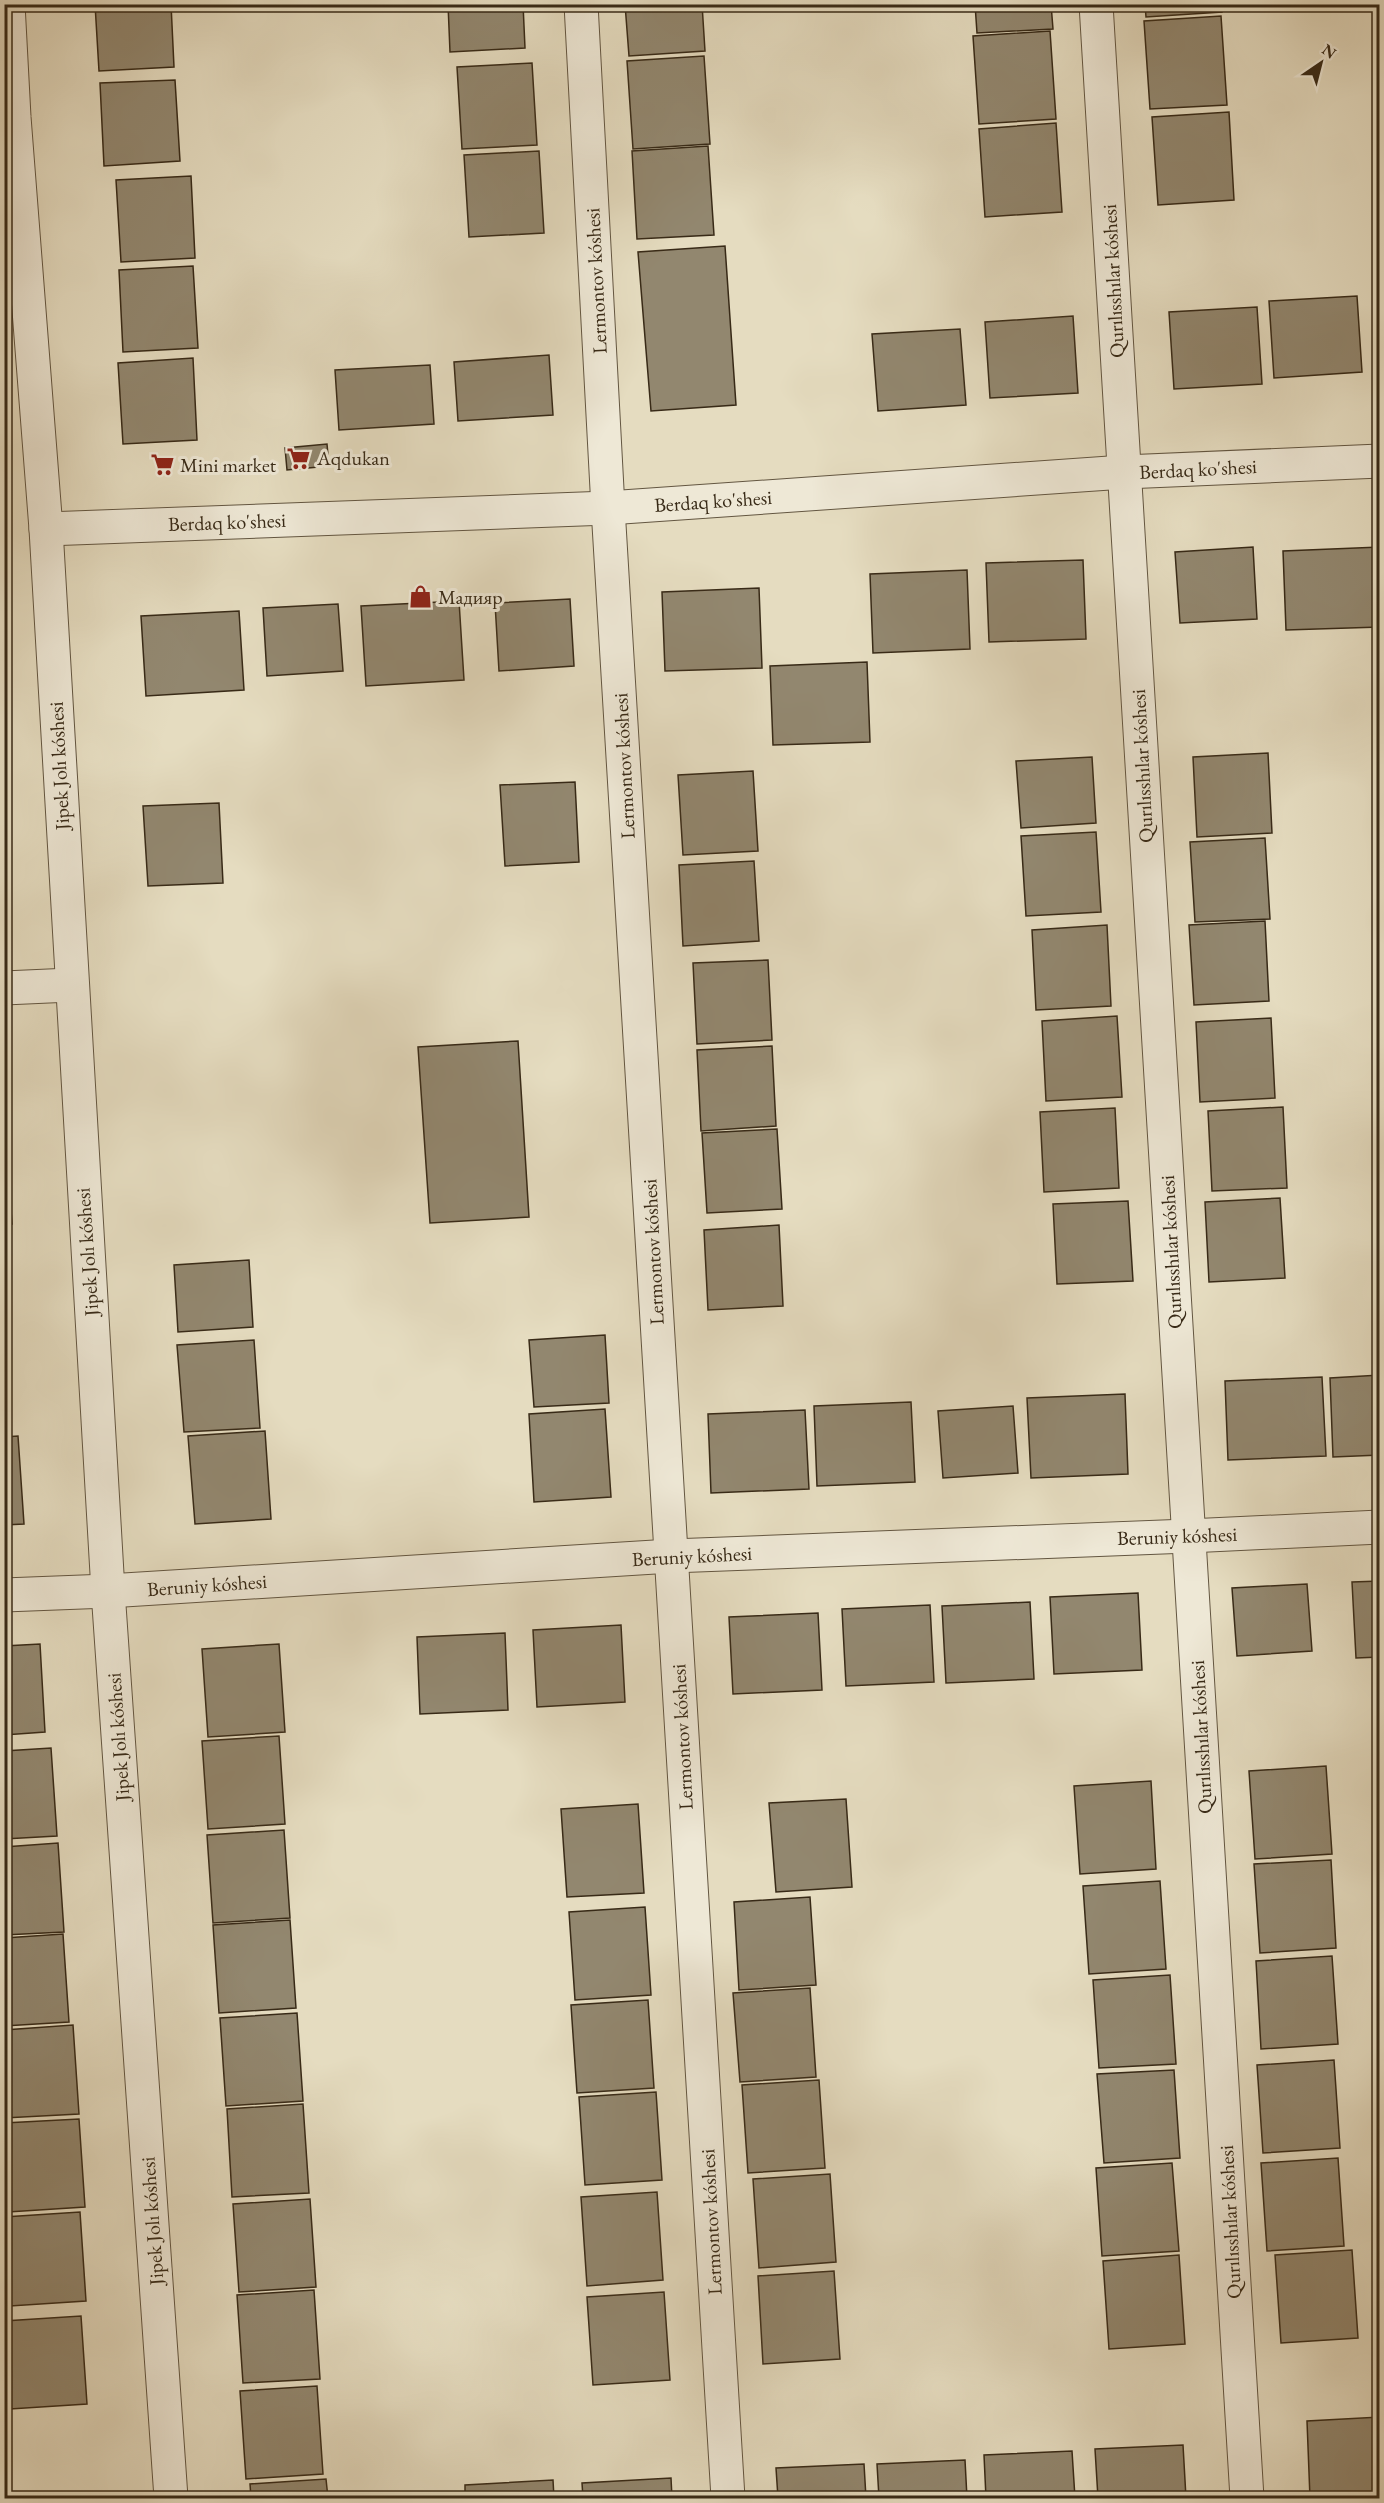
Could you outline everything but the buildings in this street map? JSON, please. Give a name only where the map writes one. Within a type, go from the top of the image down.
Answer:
[{"type":"street","name":"Jipek Jolı kóshesi","points":[[8,4],[9,117],[46,529],[108,1591],[171,2499]]},
{"type":"street","name":"Lermontov kóshesi","points":[[581,4],[608,508],[728,2499]]},
{"type":"street","name":"Qurılısshılar kóshesi","points":[[1096,4],[1247,2499]]},
{"type":"street","name":"Berdaq ko'shesi","points":[[46,529],[608,508],[1124,472],[1380,461]]},
{"type":"street","points":[[4,988],[71,985]]},
{"type":"street","name":"Beruniy kóshesi","points":[[4,1595],[108,1591],[671,1556],[1380,1527]]},
{"type":"place","name":"Aqdukan","points":[[299,458]]},
{"type":"place","name":"Mini market","points":[[162,465]]},
{"type":"place","name":"Мадияр","points":[[420,597]]}]
